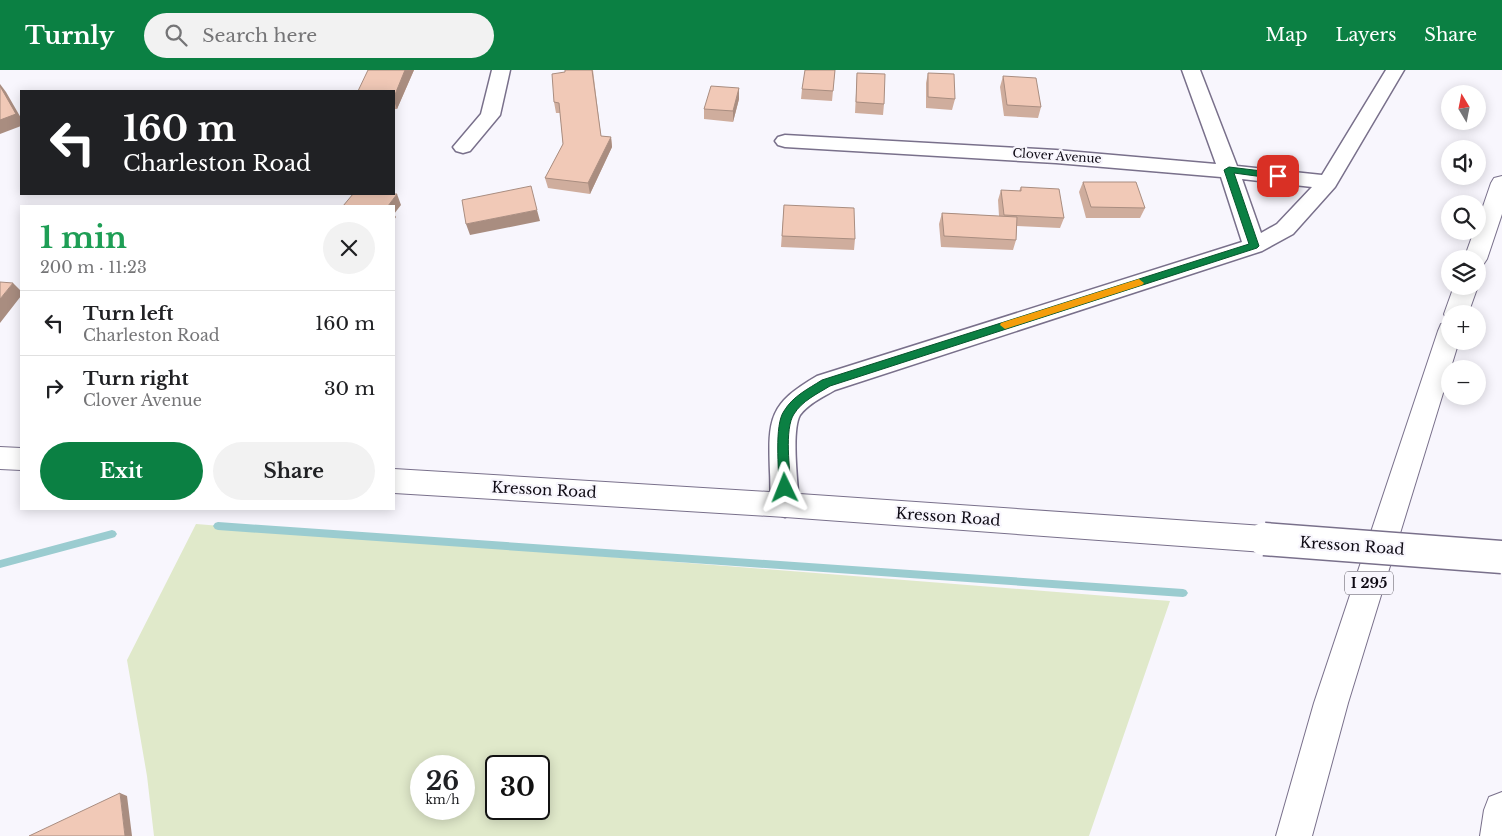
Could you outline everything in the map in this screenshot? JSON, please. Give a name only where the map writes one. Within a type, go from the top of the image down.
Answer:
[{"type":"main road","points":[[1478,250],[1502,183]]},
{"type":"main road","name":"I 295","points":[[1294,836],[1331,703],[1444,350]]},
{"type":"main road","points":[[0,458],[20,459]]},
{"type":"main road","name":"Kresson Road","points":[[395,481],[785,505],[1502,557]]},
{"type":"main road","points":[[1498,836],[1502,810]]},
{"type":"street","points":[[463,147],[490,115],[501,70]]},
{"type":"street","points":[[1192,70],[1229,170],[1254,246]]},
{"type":"street","points":[[785,505],[784,435],[787,414],[801,398],[826,383],[1254,246],[1285,229],[1328,182],[1395,70]]},
{"type":"street","name":"Clover Avenue","points":[[785,141],[1047,154],[1229,170],[1328,182]]},
{"type":"green space","points":[[196,524],[1170,601],[1089,836],[154,836],[147,776],[127,660]]},
{"type":"building","points":[[368,70],[405,70],[395,95],[395,90],[358,90]]},
{"type":"building","points":[[565,70],[592,70],[601,136],[611,137],[588,183],[545,178],[563,144],[559,103],[554,102],[552,74],[565,72]]},
{"type":"building","points":[[805,70],[835,70],[833,91],[802,89]]},
{"type":"building","points":[[857,73],[885,74],[884,104],[856,102]]},
{"type":"building","points":[[928,73],[954,74],[955,99],[928,97]]},
{"type":"building","points":[[1003,76],[1036,78],[1041,107],[1007,105]]},
{"type":"building","points":[[0,86],[16,114],[0,120]]},
{"type":"building","points":[[711,86],[739,88],[733,111],[704,109]]},
{"type":"building","points":[[1083,182],[1136,182],[1145,208],[1091,207]]},
{"type":"building","points":[[531,186],[537,210],[466,224],[462,200]]},
{"type":"building","points":[[1021,187],[1059,189],[1064,218],[1004,215],[1001,190],[1021,191]]},
{"type":"building","points":[[397,194],[389,205],[344,205],[352,195]]},
{"type":"building","points":[[784,205],[854,208],[855,239],[782,236]]},
{"type":"building","points":[[942,213],[1017,217],[1016,240],[944,236]]},
{"type":"building","points":[[0,282],[13,283],[0,299]]},
{"type":"building","points":[[120,793],[125,836],[29,836]]},
{"type":"waterway","points":[[218,526],[1183,593]]},
{"type":"waterway","points":[[0,564],[112,534]]},
{"type":"slow traffic","points":[[1005,325],[1139,283]]},
{"type":"route","points":[[785,488],[784,435],[787,414],[801,398],[826,383],[1254,246],[1229,170],[1278,176]]}]
